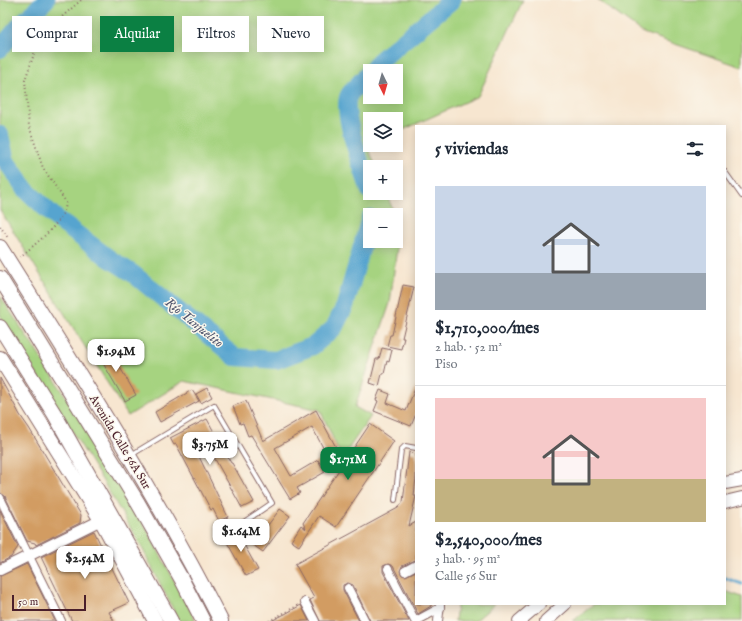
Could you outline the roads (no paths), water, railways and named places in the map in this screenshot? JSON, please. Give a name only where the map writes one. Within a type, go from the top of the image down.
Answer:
[{"type":"highway","name":"Avenida Calle 56A Sur","points":[[0,247],[171,527],[221,621]]},
{"type":"highway","name":"Avenida Calle 56A Sur","points":[[0,278],[138,503],[182,580],[203,621]]},
{"type":"highway","points":[[0,327],[55,415],[171,621]]},
{"type":"highway","points":[[0,358],[101,520],[154,621]]},
{"type":"highway","points":[[20,392],[55,415]]},
{"type":"highway","points":[[82,410],[129,456]]},
{"type":"main road","points":[[726,483],[742,480]]},
{"type":"main road","points":[[726,502],[742,498]]},
{"type":"main road","points":[[519,621],[537,605]]},
{"type":"main road","points":[[547,621],[564,605]]},
{"type":"street","points":[[0,498],[61,621]]},
{"type":"street","points":[[0,570],[101,520]]},
{"type":"street","points":[[405,570],[415,565]]},
{"type":"street","points":[[388,569],[416,621],[440,606]]},
{"type":"street","points":[[348,588],[365,621]]},
{"type":"street","points":[[305,602],[315,621]]},
{"type":"street","points":[[438,621],[440,606]]},
{"type":"lane","points":[[726,173],[742,196]]},
{"type":"lane","points":[[129,456],[214,405],[272,503],[244,522]]},
{"type":"lane","points":[[395,500],[401,450],[405,446],[415,448]]},
{"type":"waterway","name":"Río Tunjuelito","points":[[0,49],[21,24],[46,0]]},
{"type":"waterway","name":"Río Tunjuelito","points":[[377,64],[452,0]]},
{"type":"waterway","name":"Río Tunjuelito","points":[[363,79],[351,92],[347,103],[350,127],[363,171]]},
{"type":"waterway","name":"Río Tunjuelito","points":[[0,135],[6,161],[26,190],[58,220],[110,259],[132,273],[235,357],[276,360],[313,346],[334,328],[345,306],[363,243]]},
{"type":"waterway","points":[[726,578],[742,584]]}]
